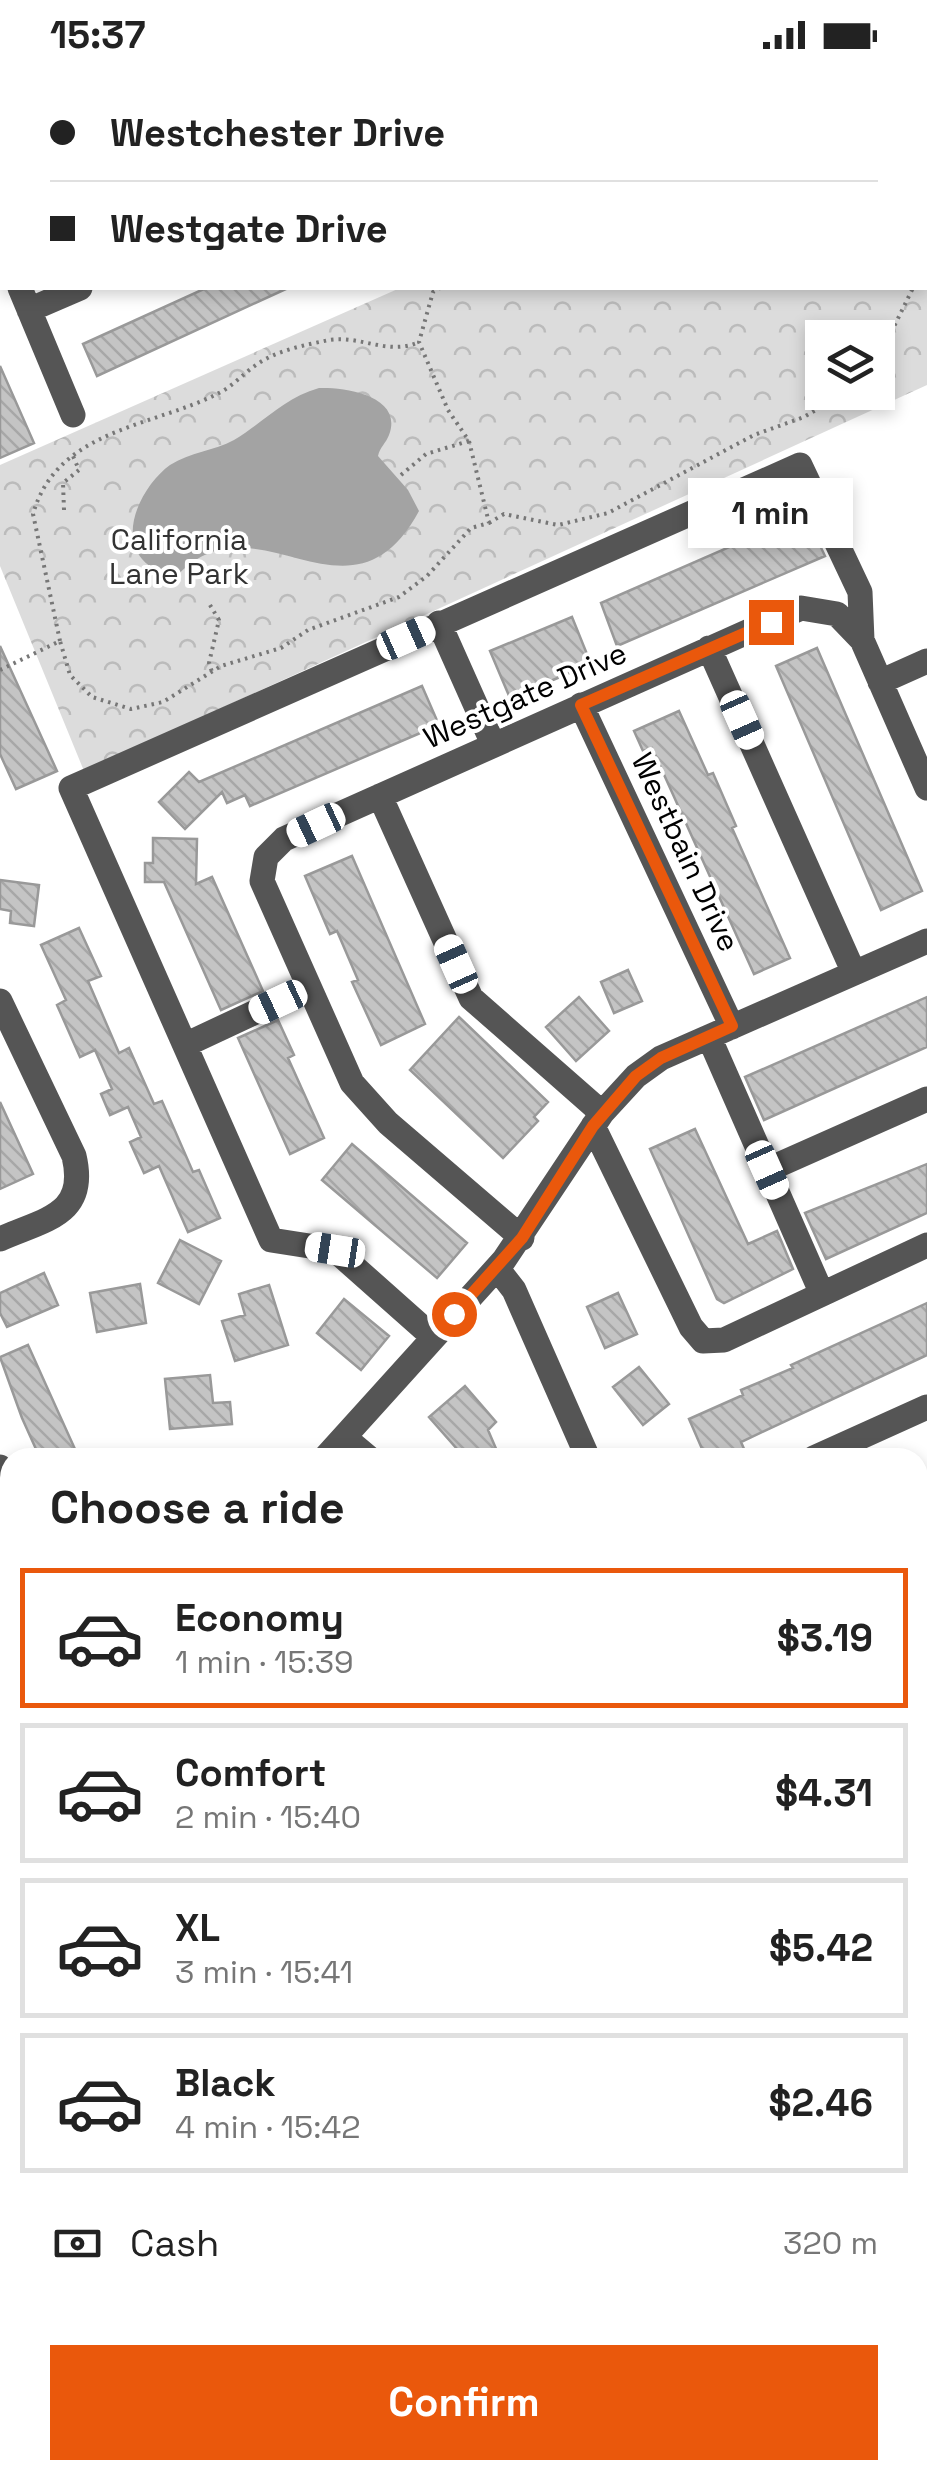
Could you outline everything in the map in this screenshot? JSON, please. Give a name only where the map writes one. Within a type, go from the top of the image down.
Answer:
[{"type":"street","points":[[70,290],[24,299],[73,415]]},
{"type":"street","points":[[433,1337],[335,1250],[271,1240],[71,788],[800,465],[860,592],[862,640],[927,788]]},
{"type":"street","name":"Westgate Drive","points":[[309,987],[262,882],[266,856],[284,839],[801,608],[836,614],[862,640]]},
{"type":"street","points":[[439,623],[493,744]]},
{"type":"street","points":[[710,648],[854,973]]},
{"type":"street","points":[[880,682],[927,662]]},
{"type":"street","name":"Westbain Drive","points":[[581,705],[720,1032],[767,1170],[822,1294]]},
{"type":"street","points":[[380,796],[471,998],[598,1120],[690,1328],[703,1341],[724,1340],[927,1245]]},
{"type":"street","points":[[334,1448],[522,1238],[598,1120],[636,1076],[661,1058],[927,940]]},
{"type":"street","points":[[185,1045],[309,987],[352,1083],[388,1123],[522,1238]]},
{"type":"street","points":[[0,1001],[74,1156],[79,1176],[76,1197],[67,1208],[0,1239]]},
{"type":"street","points":[[767,1170],[927,1099]]},
{"type":"street","points":[[497,1268],[514,1290],[584,1448]]},
{"type":"street","points":[[837,1448],[927,1408]]},
{"type":"street","points":[[344,1436],[358,1448]]},
{"type":"path","points":[[436,290],[420,342],[448,410],[468,441],[488,523]]},
{"type":"path","points":[[895,325],[913,290]]},
{"type":"path","points":[[420,342],[404,349],[336,339],[293,348],[260,362],[222,392],[127,424],[74,456],[46,486],[34,514],[70,676],[92,697],[130,709],[162,702],[212,672],[282,648],[308,630],[399,597],[427,576],[470,528],[504,514],[558,526],[608,513],[754,435],[817,410]]},
{"type":"path","points":[[401,475],[426,454],[468,441]]},
{"type":"path","points":[[64,510],[64,483],[79,470],[74,456]]},
{"type":"path","points":[[210,606],[219,620],[209,663],[212,672]]},
{"type":"path","points":[[0,670],[60,641]]},
{"type":"green space","name":"California Lane Park","points":[[395,290],[927,290],[927,385],[895,400],[895,320],[805,320],[805,410],[872,410],[84,771],[0,566],[0,465]]},
{"type":"shaded area","points":[[319,388],[369,396],[388,411],[389,435],[378,456],[408,490],[419,511],[392,547],[363,563],[332,565],[237,548],[206,555],[175,578],[142,559],[135,547],[134,521],[144,495],[161,473],[178,461],[234,440],[285,404]]},
{"type":"building","points":[[202,290],[284,290],[97,376],[83,344]]},
{"type":"building","points":[[0,366],[34,443],[0,458]]},
{"type":"building","points":[[805,514],[825,556],[617,646],[601,603]]},
{"type":"building","points":[[572,617],[591,664],[510,698],[490,651]]},
{"type":"building","points":[[0,646],[57,771],[16,789],[0,754]]},
{"type":"building","points":[[817,648],[922,891],[881,910],[776,666]]},
{"type":"building","points":[[422,686],[439,725],[250,806],[245,795],[227,803],[222,792],[185,829],[159,802],[189,772],[199,782]]},
{"type":"building","points":[[679,711],[708,775],[713,773],[736,826],[732,828],[790,958],[754,974],[652,748],[643,751],[634,731]]},
{"type":"building","points":[[153,838],[197,839],[196,884],[212,877],[263,991],[221,1010],[164,882],[145,882],[145,863],[153,863]]},
{"type":"building","points":[[352,856],[425,1024],[381,1045],[352,982],[358,980],[337,931],[330,934],[305,876]]},
{"type":"building","points":[[0,880],[39,885],[34,926],[10,923],[11,911],[0,909]]},
{"type":"building","points":[[79,928],[101,976],[88,981],[119,1053],[129,1048],[154,1104],[162,1101],[193,1172],[199,1170],[220,1218],[188,1232],[159,1166],[144,1173],[130,1142],[141,1137],[128,1107],[110,1115],[101,1094],[112,1089],[95,1050],[80,1057],[57,1005],[66,1000],[41,945]]},
{"type":"building","points":[[628,970],[642,1001],[614,1013],[601,982]]},
{"type":"building","points":[[579,997],[609,1031],[576,1061],[546,1027]]},
{"type":"building","points":[[927,997],[927,1047],[764,1120],[745,1077]]},
{"type":"building","points":[[459,1017],[548,1102],[534,1117],[538,1121],[503,1158],[410,1070]]},
{"type":"building","points":[[278,1020],[294,1055],[288,1058],[324,1138],[290,1154],[238,1038]]},
{"type":"building","points":[[0,1102],[33,1174],[0,1189]]},
{"type":"building","points":[[695,1129],[748,1244],[777,1231],[793,1269],[724,1303],[717,1299],[650,1149]]},
{"type":"building","points":[[352,1144],[467,1243],[437,1278],[322,1180]]},
{"type":"building","points":[[927,1164],[927,1213],[826,1259],[805,1213]]},
{"type":"building","points":[[180,1240],[221,1261],[199,1304],[158,1283]]},
{"type":"building","points":[[44,1273],[58,1305],[7,1327],[0,1313],[0,1293]]},
{"type":"building","points":[[140,1284],[146,1323],[97,1332],[90,1293]]},
{"type":"building","points":[[269,1285],[288,1345],[235,1361],[222,1321],[245,1315],[239,1294]]},
{"type":"building","points":[[618,1293],[637,1334],[605,1348],[587,1307]]},
{"type":"building","points":[[344,1299],[389,1336],[361,1370],[317,1333]]},
{"type":"building","points":[[927,1303],[927,1355],[741,1442],[744,1448],[702,1448],[689,1419],[743,1395],[741,1390],[793,1368],[791,1365]]},
{"type":"building","points":[[28,1345],[74,1448],[36,1448],[0,1357]]},
{"type":"building","points":[[639,1367],[669,1404],[643,1425],[613,1387]]},
{"type":"building","points":[[210,1375],[213,1403],[230,1402],[232,1424],[170,1429],[165,1379]]},
{"type":"building","points":[[465,1386],[496,1422],[488,1430],[496,1448],[456,1448],[429,1417]]},
{"type":"route","points":[[454,1314],[522,1238],[593,1126],[636,1076],[661,1058],[732,1026],[581,705],[771,622]]}]
